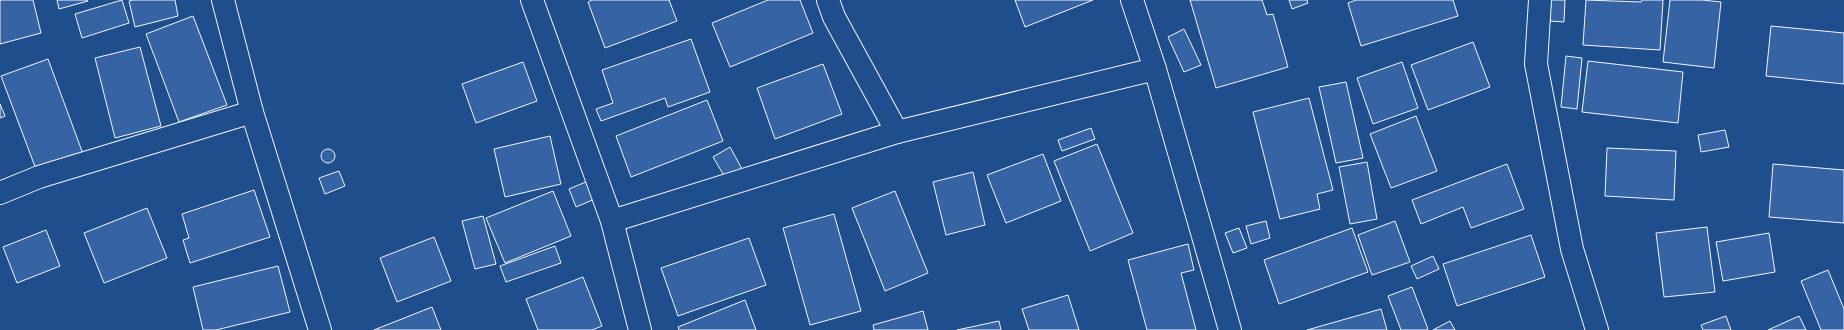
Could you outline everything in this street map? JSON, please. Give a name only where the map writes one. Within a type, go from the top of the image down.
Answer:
[{"type":"street","points":[[223,0],[252,112],[320,330]]},
{"type":"street","points":[[532,0],[612,221],[640,330]]},
{"type":"street","points":[[828,0],[834,17],[897,132]]},
{"type":"street","points":[[1132,0],[1155,69],[1230,330]]},
{"type":"street","points":[[1540,0],[1536,64],[1572,249],[1597,330]]},
{"type":"street","points":[[612,221],[897,132],[1155,69]]},
{"type":"street","points":[[0,193],[39,177],[252,112]]},
{"type":"building","points":[[0,0],[33,0],[41,33],[0,44]]},
{"type":"building","points":[[57,0],[87,0],[88,1],[59,9]]},
{"type":"building","points":[[122,0],[129,23],[82,38],[75,14]]},
{"type":"building","points":[[175,0],[178,16],[135,27],[129,1]]},
{"type":"building","points":[[592,0],[669,0],[677,21],[605,48],[588,2]]},
{"type":"building","points":[[768,0],[800,0],[813,33],[730,67],[712,23]]},
{"type":"building","points":[[1015,0],[1093,0],[1025,27]]},
{"type":"building","points":[[1190,0],[1262,0],[1267,15],[1273,14],[1288,67],[1216,88]]},
{"type":"building","points":[[1289,0],[1307,0],[1308,3],[1292,9]]},
{"type":"building","points":[[1356,0],[1453,0],[1458,16],[1361,46],[1348,3]]},
{"type":"building","points":[[1551,0],[1565,0],[1564,22],[1550,21]]},
{"type":"building","points":[[1586,0],[1641,2],[1642,0],[1663,0],[1660,50],[1583,45]]},
{"type":"building","points":[[1670,0],[1702,0],[1721,2],[1714,68],[1663,62]]},
{"type":"building","points":[[193,16],[227,105],[179,122],[146,34]]},
{"type":"building","points":[[1771,26],[1844,33],[1844,84],[1766,76]]},
{"type":"building","points":[[1184,29],[1201,65],[1184,72],[1168,37]]},
{"type":"building","points":[[691,39],[710,92],[668,107],[665,98],[601,121],[596,109],[613,103],[602,70]]},
{"type":"building","points":[[1473,42],[1490,87],[1428,110],[1411,65]]},
{"type":"building","points":[[140,47],[161,126],[115,138],[95,58]]},
{"type":"building","points":[[1566,56],[1582,58],[1577,109],[1561,107]]},
{"type":"building","points":[[48,59],[83,154],[37,172],[1,76]]},
{"type":"building","points":[[1588,61],[1683,72],[1678,123],[1582,112]]},
{"type":"building","points":[[523,62],[537,101],[476,123],[462,84]]},
{"type":"building","points":[[1402,62],[1418,108],[1373,124],[1357,78]]},
{"type":"building","points":[[823,64],[842,114],[775,139],[757,88]]},
{"type":"building","points":[[1346,82],[1363,158],[1336,163],[1319,87]]},
{"type":"building","points":[[1309,98],[1333,190],[1317,194],[1320,209],[1280,219],[1253,112]]},
{"type":"building","points":[[707,100],[723,141],[631,177],[616,136]]},
{"type":"building","points":[[0,104],[5,116],[0,118]]},
{"type":"building","points":[[1416,116],[1437,171],[1391,188],[1370,134]]},
{"type":"building","points":[[1091,128],[1095,139],[1062,151],[1058,140]]},
{"type":"building","points":[[1725,130],[1729,147],[1701,152],[1698,135]]},
{"type":"building","points":[[550,136],[561,184],[505,197],[494,149]]},
{"type":"building","points":[[1097,144],[1133,233],[1090,251],[1054,161]]},
{"type":"building","points":[[730,147],[742,169],[726,179],[713,157]]},
{"type":"building","points":[[1607,148],[1676,151],[1674,200],[1605,196]]},
{"type":"building","points":[[328,149],[333,151],[335,156],[333,161],[328,163],[323,161],[321,156],[323,151]]},
{"type":"building","points":[[1043,154],[1061,201],[1006,223],[987,175]]},
{"type":"building","points":[[1367,162],[1377,219],[1350,224],[1339,167]]},
{"type":"building","points":[[1507,164],[1524,209],[1471,228],[1463,207],[1421,224],[1412,200]]},
{"type":"building","points":[[1773,164],[1844,170],[1844,223],[1769,217]]},
{"type":"building","points":[[339,171],[345,186],[325,194],[319,178]]},
{"type":"building","points":[[973,172],[985,225],[946,235],[933,182]]},
{"type":"building","points":[[588,181],[595,199],[576,207],[569,189]]},
{"type":"building","points":[[254,190],[270,237],[190,263],[183,240],[189,238],[182,214]]},
{"type":"building","points":[[553,191],[571,236],[505,263],[486,218]]},
{"type":"building","points":[[895,191],[928,273],[885,291],[852,208]]},
{"type":"building","points":[[147,208],[167,258],[104,283],[84,233]]},
{"type":"building","points":[[834,214],[861,311],[810,325],[783,228]]},
{"type":"building","points":[[483,216],[496,264],[475,269],[462,221]]},
{"type":"building","points":[[1266,221],[1270,238],[1251,244],[1246,226]]},
{"type":"building","points":[[1395,221],[1410,262],[1372,275],[1358,235]]},
{"type":"building","points":[[1707,227],[1715,292],[1664,297],[1656,233]]},
{"type":"building","points":[[1239,228],[1247,248],[1233,253],[1225,233]]},
{"type":"building","points":[[1352,228],[1368,272],[1279,304],[1264,260]]},
{"type":"building","points":[[46,230],[60,266],[17,283],[3,247]]},
{"type":"building","points":[[1769,233],[1775,272],[1723,281],[1716,242]]},
{"type":"building","points":[[1531,235],[1545,277],[1457,306],[1443,264]]},
{"type":"building","points":[[434,237],[451,281],[397,302],[380,258]]},
{"type":"building","points":[[749,238],[766,285],[678,316],[661,268]]},
{"type":"building","points":[[1188,244],[1194,270],[1181,273],[1196,330],[1147,330],[1128,260]]},
{"type":"building","points":[[555,246],[561,263],[506,282],[500,266]]},
{"type":"building","points":[[1433,256],[1439,269],[1417,279],[1411,266]]},
{"type":"building","points":[[278,266],[290,312],[216,330],[203,330],[193,287]]},
{"type":"building","points":[[1828,270],[1844,309],[1844,330],[1821,330],[1801,281]]},
{"type":"building","points":[[583,277],[602,326],[592,330],[538,330],[526,299]]},
{"type":"building","points":[[1412,287],[1428,329],[1426,330],[1401,330],[1388,296]]},
{"type":"building","points":[[1068,295],[1079,330],[1029,330],[1022,309]]},
{"type":"building","points":[[745,300],[756,330],[679,330],[678,327]]},
{"type":"building","points":[[432,307],[441,330],[374,330]]},
{"type":"building","points":[[1381,309],[1387,330],[1307,330]]},
{"type":"building","points":[[923,311],[928,330],[874,330],[873,325]]},
{"type":"building","points":[[1726,316],[1731,330],[1703,330],[1701,325]]},
{"type":"building","points":[[1799,316],[1806,330],[1768,330]]},
{"type":"building","points":[[999,321],[1001,330],[957,330]]},
{"type":"building","points":[[1450,321],[1455,330],[1433,330]]}]
